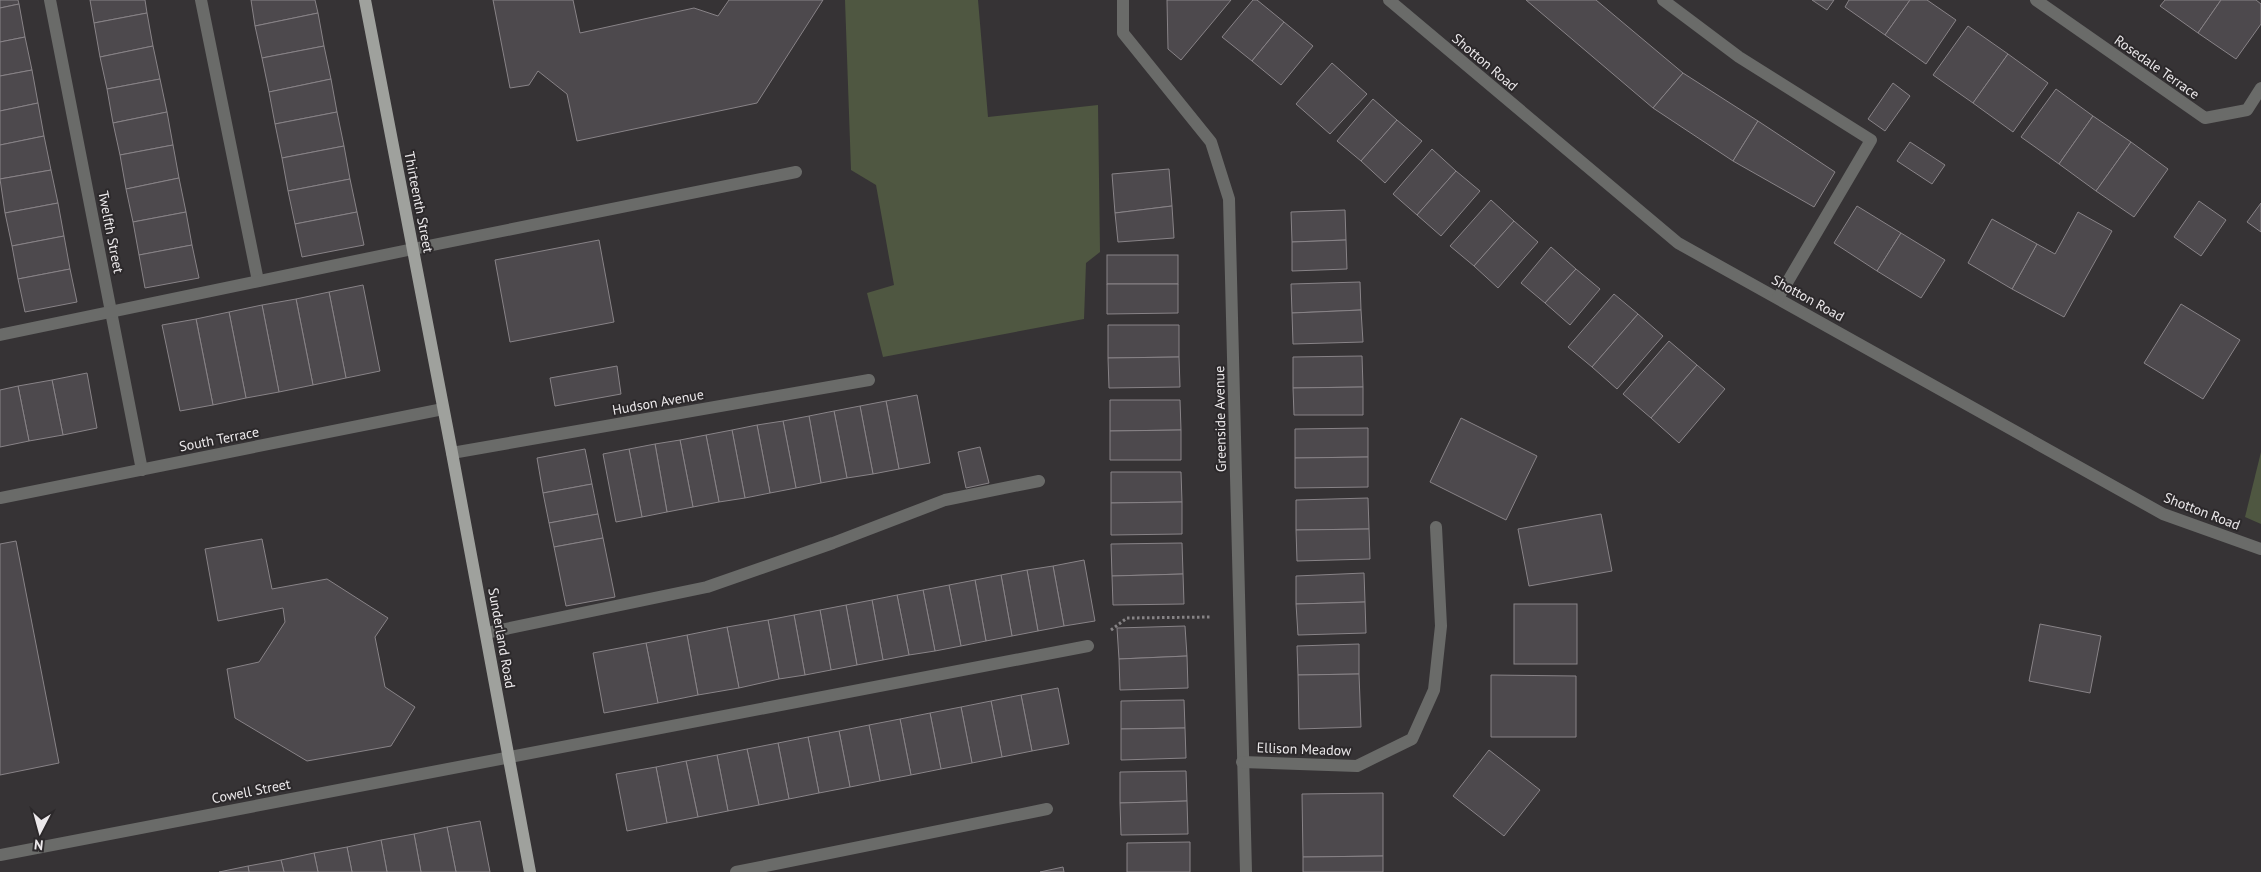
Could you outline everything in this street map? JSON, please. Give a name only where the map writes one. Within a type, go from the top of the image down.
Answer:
[{"type":"main road","name":"Thirteenth Street","points":[[364,0],[443,410]]},
{"type":"main road","name":"Sunderland Road","points":[[443,410],[530,872]]},
{"type":"street","name":"Twelfth Street","points":[[50,0],[142,470]]},
{"type":"street","points":[[201,0],[258,281]]},
{"type":"street","name":"Greenside Avenue","points":[[1123,0],[1123,33],[1211,142],[1229,199],[1246,872]]},
{"type":"street","name":"Shotton Road","points":[[1389,0],[1678,243],[2163,514],[2261,549]]},
{"type":"street","points":[[1663,0],[1739,58],[1872,140],[1778,298]]},
{"type":"street","name":"Rosedale Terrace","points":[[2036,0],[2205,118],[2247,110],[2261,88]]},
{"type":"street","points":[[0,335],[796,172]]},
{"type":"street","name":"Hudson Avenue","points":[[452,453],[869,380]]},
{"type":"street","name":"South Terrace","points":[[0,498],[443,410]]},
{"type":"street","points":[[486,633],[625,606],[707,587],[833,543],[945,500],[1039,481]]},
{"type":"street","name":"Ellison Meadow","points":[[1242,762],[1357,766],[1412,739],[1434,690],[1441,626],[1436,527]]},
{"type":"street","name":"Cowell Street","points":[[0,855],[1088,646]]},
{"type":"street","points":[[736,872],[1047,809]]},
{"type":"path","points":[[1088,646],[1126,618],[1239,616]]},
{"type":"green space","points":[[845,0],[978,0],[988,117],[1098,105],[1100,252],[1086,263],[1084,319],[883,357],[867,293],[894,285],[876,185],[851,170]]},
{"type":"green space","points":[[2261,452],[2261,524],[2245,517]]},
{"type":"building","points":[[0,0],[18,0],[19,4],[0,8]]},
{"type":"building","points":[[90,0],[145,0],[147,13],[94,23]]},
{"type":"building","points":[[251,0],[315,0],[318,13],[255,26]]},
{"type":"building","points":[[493,0],[573,0],[580,33],[694,8],[718,16],[729,0],[823,0],[757,103],[577,141],[567,94],[538,71],[529,85],[510,88]]},
{"type":"building","points":[[1167,0],[1231,0],[1181,60],[1168,49]]},
{"type":"building","points":[[1253,0],[1257,0],[1284,22],[1252,61],[1222,37]]},
{"type":"building","points":[[1526,0],[1596,0],[1683,73],[1653,108]]},
{"type":"building","points":[[1812,0],[1834,0],[1827,10]]},
{"type":"building","points":[[1849,0],[1910,0],[1885,35],[1845,7]]},
{"type":"building","points":[[1910,0],[1927,0],[1956,20],[1926,64],[1885,35]]},
{"type":"building","points":[[2165,0],[2221,0],[2198,33],[2160,6]]},
{"type":"building","points":[[2221,0],[2256,0],[2261,4],[2261,24],[2236,59],[2198,33]]},
{"type":"building","points":[[19,4],[25,37],[0,42],[0,8]]},
{"type":"building","points":[[147,13],[153,46],[100,57],[94,23]]},
{"type":"building","points":[[318,13],[324,46],[262,58],[255,26]]},
{"type":"building","points":[[1284,22],[1313,46],[1281,85],[1252,61]]},
{"type":"building","points":[[1968,26],[2008,54],[1973,103],[1933,75]]},
{"type":"building","points":[[25,37],[32,70],[0,76],[0,42]]},
{"type":"building","points":[[153,46],[160,79],[107,89],[100,57]]},
{"type":"building","points":[[324,46],[331,79],[269,92],[262,58]]},
{"type":"building","points":[[2008,54],[2048,83],[2013,132],[1973,103]]},
{"type":"building","points":[[1332,63],[1367,94],[1330,134],[1296,104]]},
{"type":"building","points":[[32,70],[38,103],[0,111],[0,76]]},
{"type":"building","points":[[1683,73],[1758,121],[1733,161],[1653,108]]},
{"type":"building","points":[[160,79],[167,112],[113,123],[107,89]]},
{"type":"building","points":[[331,79],[337,112],[275,124],[269,92]]},
{"type":"building","points":[[1893,83],[1910,96],[1885,131],[1868,119]]},
{"type":"building","points":[[2056,89],[2093,116],[2059,164],[2021,137]]},
{"type":"building","points":[[1373,99],[1397,120],[1361,161],[1337,141]]},
{"type":"building","points":[[38,103],[44,136],[0,145],[0,111]]},
{"type":"building","points":[[167,112],[173,145],[120,155],[113,123]]},
{"type":"building","points":[[337,112],[344,146],[282,158],[275,124]]},
{"type":"building","points":[[2093,116],[2131,142],[2096,191],[2059,164]]},
{"type":"building","points":[[1397,120],[1422,141],[1385,183],[1361,161]]},
{"type":"building","points":[[1758,121],[1835,172],[1814,207],[1733,161]]},
{"type":"building","points":[[44,136],[51,170],[0,179],[0,145]]},
{"type":"building","points":[[1910,142],[1945,165],[1932,184],[1897,161]]},
{"type":"building","points":[[2131,142],[2168,169],[2134,217],[2096,191]]},
{"type":"building","points":[[173,145],[179,178],[126,189],[120,155]]},
{"type":"building","points":[[344,146],[350,179],[288,191],[282,158]]},
{"type":"building","points":[[1432,149],[1456,171],[1417,215],[1393,194]]},
{"type":"building","points":[[1169,169],[1172,206],[1115,213],[1112,174]]},
{"type":"building","points":[[51,170],[58,203],[5,213],[0,179]]},
{"type":"building","points":[[1456,171],[1480,191],[1441,236],[1417,215]]},
{"type":"building","points":[[179,178],[186,212],[133,222],[126,189]]},
{"type":"building","points":[[350,179],[357,212],[295,224],[288,191]]},
{"type":"building","points":[[1491,200],[1514,221],[1474,266],[1450,246]]},
{"type":"building","points":[[2199,201],[2226,220],[2201,256],[2174,237]]},
{"type":"building","points":[[58,203],[64,236],[12,246],[5,213]]},
{"type":"building","points":[[2261,203],[2261,232],[2247,222]]},
{"type":"building","points":[[1172,206],[1174,238],[1118,242],[1115,213]]},
{"type":"building","points":[[1857,206],[1901,233],[1877,271],[1834,243]]},
{"type":"building","points":[[1345,210],[1346,240],[1292,242],[1291,212]]},
{"type":"building","points":[[186,212],[192,245],[139,255],[133,222]]},
{"type":"building","points":[[357,212],[364,245],[302,257],[295,224]]},
{"type":"building","points":[[2078,212],[2112,231],[2064,317],[2012,289],[2037,244],[2055,254]]},
{"type":"building","points":[[1992,219],[2037,244],[2012,289],[1968,263]]},
{"type":"building","points":[[1514,221],[1538,242],[1498,288],[1474,266]]},
{"type":"building","points":[[1901,233],[1945,260],[1921,298],[1877,271]]},
{"type":"building","points":[[64,236],[70,269],[18,279],[12,246]]},
{"type":"building","points":[[599,240],[614,322],[510,342],[495,260]]},
{"type":"building","points":[[1346,240],[1347,269],[1292,271],[1292,242]]},
{"type":"building","points":[[192,245],[199,278],[145,288],[139,255]]},
{"type":"building","points":[[1551,247],[1576,269],[1545,303],[1521,283]]},
{"type":"building","points":[[1107,255],[1178,255],[1178,284],[1107,284]]},
{"type":"building","points":[[70,269],[77,302],[25,312],[18,279]]},
{"type":"building","points":[[1576,269],[1600,289],[1570,325],[1545,303]]},
{"type":"building","points":[[1360,282],[1361,310],[1292,313],[1291,284]]},
{"type":"building","points":[[1107,284],[1178,284],[1178,313],[1107,314]]},
{"type":"building","points":[[363,285],[380,371],[346,378],[329,292]]},
{"type":"building","points":[[329,292],[346,378],[313,385],[296,299]]},
{"type":"building","points":[[1614,294],[1638,314],[1592,367],[1568,347]]},
{"type":"building","points":[[296,299],[313,385],[279,392],[262,305]]},
{"type":"building","points":[[2181,304],[2240,340],[2203,399],[2144,363]]},
{"type":"building","points":[[262,305],[279,392],[246,398],[229,312]]},
{"type":"building","points":[[1361,310],[1363,342],[1293,344],[1292,313]]},
{"type":"building","points":[[229,312],[246,398],[213,405],[196,319]]},
{"type":"building","points":[[1638,314],[1663,336],[1617,389],[1592,367]]},
{"type":"building","points":[[196,319],[213,405],[180,411],[162,325]]},
{"type":"building","points":[[1108,325],[1179,325],[1179,357],[1108,358]]},
{"type":"building","points":[[1669,341],[1697,365],[1651,418],[1623,394]]},
{"type":"building","points":[[1362,356],[1363,387],[1293,388],[1293,357]]},
{"type":"building","points":[[1179,357],[1180,387],[1109,388],[1108,358]]},
{"type":"building","points":[[1697,365],[1725,389],[1679,443],[1651,418]]},
{"type":"building","points":[[617,366],[621,394],[555,406],[550,378]]},
{"type":"building","points":[[87,373],[97,428],[63,435],[52,380]]},
{"type":"building","points":[[52,380],[63,435],[29,441],[18,386]]},
{"type":"building","points":[[18,386],[29,441],[0,447],[0,390]]},
{"type":"building","points":[[1363,387],[1363,415],[1294,415],[1293,388]]},
{"type":"building","points":[[917,395],[930,463],[899,469],[886,401]]},
{"type":"building","points":[[1110,400],[1180,400],[1181,430],[1110,431]]},
{"type":"building","points":[[886,401],[899,469],[873,474],[860,406]]},
{"type":"building","points":[[860,406],[873,474],[847,478],[834,411]]},
{"type":"building","points":[[834,411],[847,478],[821,483],[809,416]]},
{"type":"building","points":[[809,416],[821,483],[796,488],[783,421]]},
{"type":"building","points":[[1461,418],[1537,456],[1506,520],[1430,482]]},
{"type":"building","points":[[783,421],[796,488],[770,493],[757,425]]},
{"type":"building","points":[[757,425],[770,493],[745,498],[732,430]]},
{"type":"building","points":[[1368,428],[1368,457],[1295,458],[1295,429]]},
{"type":"building","points":[[732,430],[745,498],[719,502],[706,435]]},
{"type":"building","points":[[1181,430],[1181,460],[1110,460],[1110,431]]},
{"type":"building","points":[[706,435],[719,502],[693,507],[680,440]]},
{"type":"building","points":[[680,440],[693,507],[667,512],[655,444]]},
{"type":"building","points":[[655,444],[667,512],[642,517],[629,449]]},
{"type":"building","points":[[980,447],[989,483],[966,488],[958,452]]},
{"type":"building","points":[[585,449],[592,484],[543,493],[537,458]]},
{"type":"building","points":[[629,449],[642,517],[616,522],[603,454]]},
{"type":"building","points":[[1368,457],[1368,487],[1295,488],[1295,458]]},
{"type":"building","points":[[1111,472],[1181,472],[1182,502],[1111,503]]},
{"type":"building","points":[[592,484],[598,514],[549,523],[543,493]]},
{"type":"building","points":[[1368,498],[1369,529],[1296,530],[1296,500]]},
{"type":"building","points":[[1182,502],[1182,534],[1111,535],[1111,503]]},
{"type":"building","points":[[598,514],[603,538],[554,547],[549,523]]},
{"type":"building","points":[[1601,514],[1612,571],[1529,586],[1518,529]]},
{"type":"building","points":[[1369,529],[1370,559],[1297,561],[1296,530]]},
{"type":"building","points":[[603,538],[615,597],[566,606],[554,547]]},
{"type":"building","points":[[262,539],[272,589],[327,579],[388,618],[375,637],[385,687],[415,707],[391,746],[307,761],[235,718],[227,669],[259,662],[285,622],[283,608],[218,621],[205,549]]},
{"type":"building","points":[[16,541],[59,763],[0,775],[0,544]]},
{"type":"building","points":[[1182,543],[1183,574],[1112,576],[1111,544]]},
{"type":"building","points":[[1084,560],[1095,621],[1064,626],[1053,566]]},
{"type":"building","points":[[1053,566],[1064,626],[1038,631],[1027,570]]},
{"type":"building","points":[[1027,570],[1038,631],[1012,636],[1001,575]]},
{"type":"building","points":[[1364,573],[1365,602],[1296,604],[1296,576]]},
{"type":"building","points":[[1183,574],[1184,604],[1113,605],[1112,576]]},
{"type":"building","points":[[1001,575],[1012,636],[986,641],[975,580]]},
{"type":"building","points":[[975,580],[986,641],[961,646],[949,585]]},
{"type":"building","points":[[949,585],[961,646],[935,651],[923,590]]},
{"type":"building","points":[[923,590],[935,651],[909,655],[897,595]]},
{"type":"building","points":[[897,595],[909,655],[883,660],[872,600]]},
{"type":"building","points":[[872,600],[883,660],[857,665],[846,605]]},
{"type":"building","points":[[1365,602],[1366,633],[1298,635],[1296,604]]},
{"type":"building","points":[[1514,604],[1577,604],[1577,664],[1514,664]]},
{"type":"building","points":[[846,605],[857,665],[831,670],[820,610]]},
{"type":"building","points":[[820,610],[831,670],[805,675],[794,615]]},
{"type":"building","points":[[794,615],[805,675],[779,679],[768,620]]},
{"type":"building","points":[[768,620],[779,679],[739,688],[727,627]]},
{"type":"building","points":[[2040,624],[2101,636],[2090,693],[2029,681]]},
{"type":"building","points":[[1185,626],[1187,656],[1119,659],[1117,628]]},
{"type":"building","points":[[727,627],[739,688],[698,695],[687,635]]},
{"type":"building","points":[[687,635],[698,695],[658,703],[646,643]]},
{"type":"building","points":[[646,643],[658,703],[604,713],[593,653]]},
{"type":"building","points":[[1359,644],[1359,674],[1298,675],[1297,646]]},
{"type":"building","points":[[1187,656],[1188,688],[1120,690],[1119,659]]},
{"type":"building","points":[[1359,674],[1361,727],[1299,729],[1298,675]]},
{"type":"building","points":[[1491,675],[1576,676],[1576,737],[1491,737]]},
{"type":"building","points":[[1058,688],[1069,744],[1032,751],[1021,695]]},
{"type":"building","points":[[1021,695],[1032,751],[1002,757],[991,701]]},
{"type":"building","points":[[1184,700],[1185,728],[1121,729],[1121,701]]},
{"type":"building","points":[[991,701],[1002,757],[972,763],[961,707]]},
{"type":"building","points":[[961,707],[972,763],[941,769],[930,713]]},
{"type":"building","points":[[930,713],[941,769],[911,775],[900,719]]},
{"type":"building","points":[[900,719],[911,775],[880,781],[869,725]]},
{"type":"building","points":[[869,725],[880,781],[850,787],[839,731]]},
{"type":"building","points":[[1185,728],[1186,758],[1121,760],[1121,729]]},
{"type":"building","points":[[839,731],[850,787],[819,793],[808,737]]},
{"type":"building","points":[[808,737],[819,793],[789,799],[778,743]]},
{"type":"building","points":[[778,743],[789,799],[759,805],[747,749]]},
{"type":"building","points":[[747,749],[759,805],[728,811],[717,755]]},
{"type":"building","points":[[1489,750],[1540,790],[1504,836],[1453,796]]},
{"type":"building","points":[[717,755],[728,811],[698,817],[686,761]]},
{"type":"building","points":[[686,761],[698,817],[667,823],[656,767]]},
{"type":"building","points":[[656,767],[667,823],[627,831],[616,774]]},
{"type":"building","points":[[1186,771],[1187,801],[1120,803],[1120,772]]},
{"type":"building","points":[[1383,793],[1383,856],[1303,857],[1302,794]]},
{"type":"building","points":[[1187,801],[1188,834],[1121,835],[1120,803]]},
{"type":"building","points":[[480,821],[490,872],[456,872],[447,827]]},
{"type":"building","points":[[447,827],[456,872],[421,872],[414,834]]},
{"type":"building","points":[[414,834],[421,872],[387,872],[381,840]]},
{"type":"building","points":[[381,840],[387,872],[352,872],[347,847]]},
{"type":"building","points":[[1190,842],[1190,872],[1127,872],[1127,843]]},
{"type":"building","points":[[347,847],[352,872],[318,872],[314,853]]},
{"type":"building","points":[[314,853],[318,872],[284,872],[281,860]]},
{"type":"building","points":[[1383,856],[1383,872],[1303,872],[1303,857]]},
{"type":"building","points":[[281,860],[284,872],[249,872],[248,866]]},
{"type":"building","points":[[248,866],[249,872],[219,872]]},
{"type":"building","points":[[1063,867],[1064,872],[1040,872]]}]
